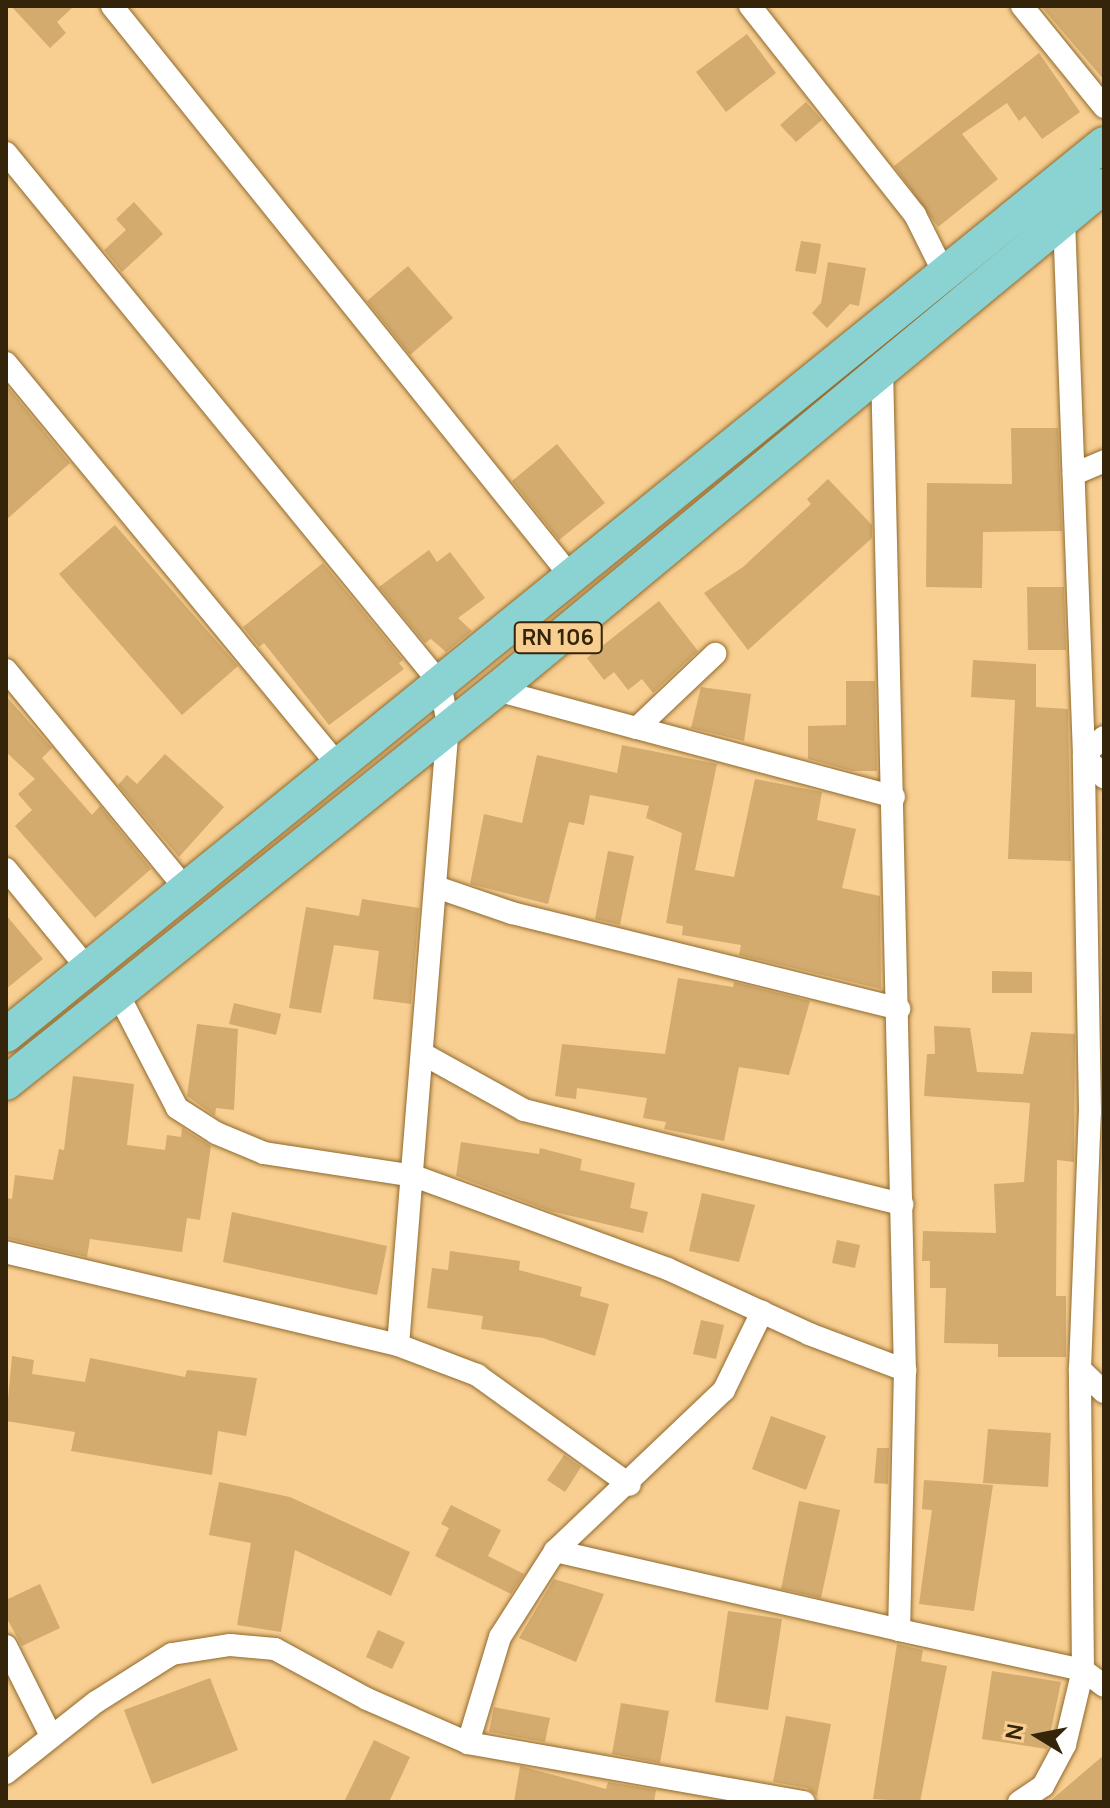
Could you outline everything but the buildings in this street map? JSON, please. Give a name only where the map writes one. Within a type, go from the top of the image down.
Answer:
[{"type":"main road","name":"RN 106","points":[[6,1035],[1104,144]]},
{"type":"main road","name":"RN 106","points":[[6,1083],[448,724],[496,690],[1104,186]]},
{"type":"street","points":[[112,6],[572,578]]},
{"type":"street","points":[[750,6],[915,215],[944,273]]},
{"type":"street","points":[[1022,6],[1104,107]]},
{"type":"street","points":[[6,153],[440,683],[448,724],[398,1345]]},
{"type":"street","points":[[1019,1802],[1048,1794],[1065,1745],[1083,1670],[1080,1369],[1097,1118],[1064,219]]},
{"type":"street","points":[[6,363],[338,765]]},
{"type":"street","points":[[882,368],[905,1370],[899,1630]]},
{"type":"street","points":[[1074,474],[1104,461]]},
{"type":"street","points":[[637,728],[715,654]]},
{"type":"street","points":[[6,670],[186,889]]},
{"type":"street","points":[[496,690],[894,797]]},
{"type":"street","points":[[1084,755],[1104,737]]},
{"type":"street","points":[[1084,755],[1104,777]]},
{"type":"street","points":[[6,869],[88,969]]},
{"type":"street","points":[[436,887],[512,913],[899,1009]]},
{"type":"street","points":[[118,994],[177,1108],[216,1133],[264,1153],[414,1176],[668,1269],[762,1312],[905,1370]]},
{"type":"street","points":[[423,1054],[524,1110],[902,1204]]},
{"type":"street","points":[[6,1252],[398,1345],[477,1375],[630,1485]]},
{"type":"street","points":[[468,1743],[500,1637],[555,1551],[630,1485],[724,1390],[762,1312]]},
{"type":"street","points":[[1080,1369],[1104,1392]]},
{"type":"street","points":[[555,1551],[1083,1670],[1104,1686]]},
{"type":"street","points":[[6,1773],[51,1736],[172,1654],[230,1645],[275,1649],[367,1699],[468,1743],[804,1802]]},
{"type":"street","points":[[6,1646],[51,1736]]}]
